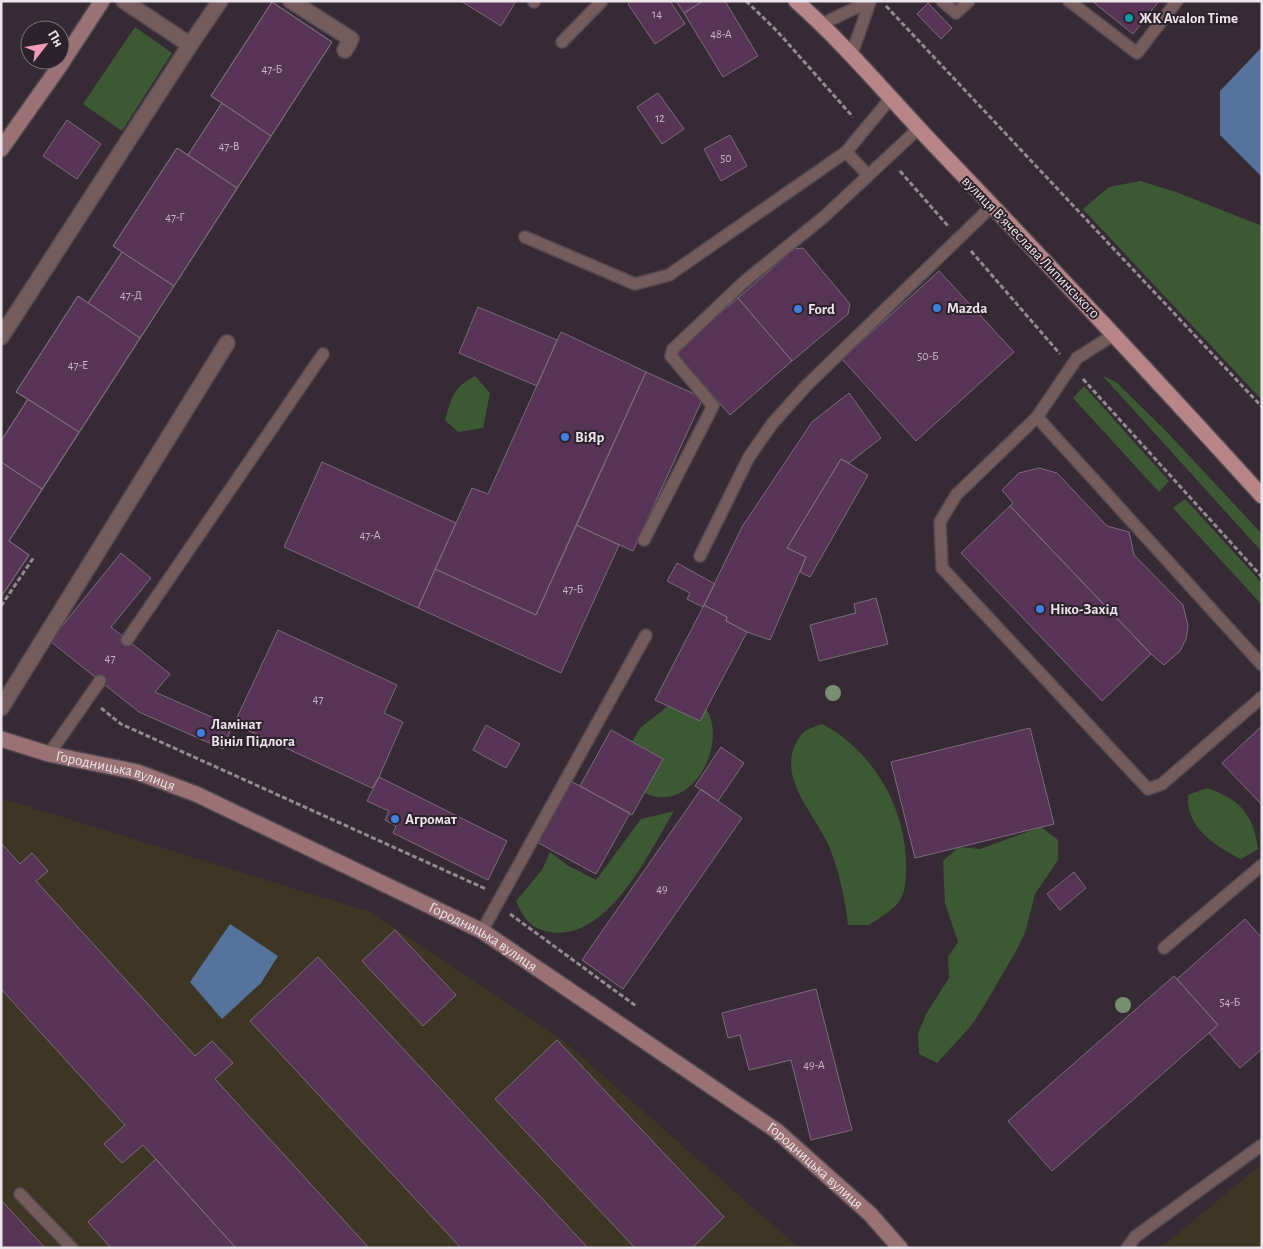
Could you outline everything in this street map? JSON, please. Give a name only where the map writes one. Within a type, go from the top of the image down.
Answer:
[{"type":"main road","name":"вулиця Вʼячеслава Липинського","points":[[796,1],[822,24],[918,129],[1115,334],[1262,496]]},
{"type":"street","points":[[124,1],[190,45]]},
{"type":"street","points":[[1,337],[220,1]]},
{"type":"street","points":[[291,1],[303,16],[352,39],[345,50]]},
{"type":"street","points":[[1,149],[60,67],[99,2]]},
{"type":"street","points":[[1,708],[227,343]]},
{"type":"street","name":"Городницька вулиця","points":[[1,739],[50,754],[137,772],[196,794],[482,930],[777,1131],[870,1214],[900,1248]]},
{"type":"lane","points":[[562,42],[602,1]]},
{"type":"lane","points":[[942,1],[956,13],[969,1]]},
{"type":"lane","points":[[1069,1],[1137,53],[1177,1]]},
{"type":"lane","points":[[822,24],[870,2]]},
{"type":"lane","points":[[851,56],[870,2]]},
{"type":"lane","points":[[525,237],[635,284],[669,275],[846,152],[890,98]]},
{"type":"lane","points":[[644,540],[713,406],[671,356],[672,349],[744,282],[824,216],[867,174],[918,129]]},
{"type":"lane","points":[[846,152],[867,174]]},
{"type":"lane","points":[[700,556],[749,457],[772,424],[807,385],[992,206]]},
{"type":"lane","points":[[1115,334],[1077,358],[1037,418],[956,494],[940,522],[942,568],[1148,789],[1162,784],[1262,697]]},
{"type":"lane","points":[[127,640],[323,354]]},
{"type":"lane","points":[[1037,418],[1262,665]]},
{"type":"lane","points":[[482,930],[646,635]]},
{"type":"lane","points":[[50,754],[100,681]]},
{"type":"lane","points":[[1164,948],[1262,865]]},
{"type":"lane","points":[[1127,1248],[1136,1236],[1262,1145]]},
{"type":"lane","points":[[20,1194],[72,1248]]},
{"type":"path","points":[[746,1],[777,31],[859,123]]},
{"type":"path","points":[[882,1],[1262,407]]},
{"type":"path","points":[[912,184],[1072,367],[1262,577]]},
{"type":"path","points":[[1,606],[34,557]]},
{"type":"path","points":[[88,698],[121,724],[485,888],[517,920],[636,1006]]},
{"type":"shaded area","points":[[1,798],[370,912],[561,1039],[799,1248],[1,1248]]},
{"type":"shaded area","points":[[1262,1164],[1262,1248],[1160,1248]]},
{"type":"green space","points":[[135,27],[172,53],[122,131],[83,104]]},
{"type":"green space","points":[[1140,181],[1176,192],[1262,226],[1262,400],[1083,209],[1109,187]]},
{"type":"green space","points":[[475,376],[490,393],[483,428],[458,432],[445,420],[447,412],[454,394],[462,385]]},
{"type":"green space","points":[[1103,376],[1116,382],[1165,430],[1262,534],[1262,552]]},
{"type":"green space","points":[[1084,386],[1169,481],[1159,492],[1073,398]]},
{"type":"green space","points":[[1185,499],[1262,583],[1262,605],[1173,508]]},
{"type":"green space","points":[[672,703],[705,706],[712,724],[713,736],[707,762],[701,774],[692,784],[682,792],[671,796],[658,797],[640,791],[630,746],[640,728]]},
{"type":"green space","points":[[822,724],[856,748],[870,764],[892,800],[904,839],[906,874],[903,894],[895,906],[869,925],[848,925],[841,885],[833,855],[798,792],[793,777],[791,763],[794,748],[804,732]]},
{"type":"green space","points":[[1207,788],[1228,798],[1243,810],[1253,826],[1258,849],[1241,859],[1212,842],[1197,826],[1189,807],[1188,795]]},
{"type":"green space","points":[[674,811],[640,870],[625,890],[608,909],[590,923],[571,931],[550,932],[537,928],[525,918],[516,901],[542,870],[550,852],[567,865],[596,880],[641,819]]},
{"type":"green space","points":[[1041,827],[1058,840],[1058,860],[1035,894],[1025,933],[981,1011],[970,1027],[937,1063],[919,1054],[918,1034],[926,1014],[949,978],[948,957],[958,942],[945,903],[943,861],[959,847],[980,849]]},
{"type":"water","points":[[1262,47],[1262,177],[1220,135],[1220,91]]},
{"type":"water","points":[[230,924],[278,956],[261,983],[222,1019],[190,982]]},
{"type":"building","points":[[461,1],[516,1],[501,26]]},
{"type":"building","points":[[632,1],[670,1],[685,24],[655,44],[628,4]]},
{"type":"building","points":[[676,1],[703,1],[684,13]]},
{"type":"building","points":[[703,1],[725,1],[758,56],[723,77],[684,13]]},
{"type":"building","name":"ЖК Avalon Time","points":[[1092,1],[1159,1],[1133,34]]},
{"type":"building","points":[[272,2],[332,42],[271,136],[211,96]]},
{"type":"building","points":[[272,2],[332,42],[9,541],[29,555],[1,597],[1,441],[28,399],[16,392],[78,296],[88,303],[122,252],[113,246],[177,148],[188,155],[222,103],[211,96]]},
{"type":"building","points":[[928,3],[952,28],[941,39],[917,14]]},
{"type":"building","points":[[658,93],[684,129],[662,144],[637,107]]},
{"type":"building","points":[[222,103],[271,136],[237,188],[188,155]]},
{"type":"building","points":[[67,120],[101,144],[77,179],[43,156]]},
{"type":"building","points":[[730,135],[747,166],[721,181],[704,149]]},
{"type":"building","points":[[177,148],[237,188],[174,286],[113,246]]},
{"type":"building","name":"Ford","points":[[803,248],[850,304],[848,314],[792,361],[738,298],[794,249]]},
{"type":"building","points":[[122,252],[174,286],[140,338],[88,303]]},
{"type":"building","points":[[939,271],[1014,352],[916,441],[842,359]]},
{"type":"building","points":[[78,296],[140,338],[79,432],[16,392]]},
{"type":"building","points":[[738,298],[792,361],[730,415],[675,352]]},
{"type":"building","points":[[478,307],[557,340],[537,386],[459,353]]},
{"type":"building","name":"ВіЯр","points":[[561,332],[646,372],[536,615],[435,569],[472,488],[488,494]]},
{"type":"building","points":[[646,372],[703,398],[633,551],[576,525]]},
{"type":"building","points":[[849,393],[881,438],[849,463],[841,459],[787,548],[806,557],[770,640],[747,632],[726,621],[727,617],[704,605],[742,527],[812,422]]},
{"type":"building","points":[[28,399],[79,432],[42,489],[1,462],[1,441]]},
{"type":"building","points":[[841,459],[868,475],[810,577],[800,572],[806,557],[787,548]]},
{"type":"building","points":[[1,462],[42,489],[9,541],[29,555],[1,597]]},
{"type":"building","points":[[322,462],[456,523],[418,608],[284,547]]},
{"type":"building","points":[[1039,468],[1057,473],[1107,526],[1129,532],[1134,555],[1183,605],[1188,626],[1186,639],[1180,651],[1164,665],[1151,654],[1010,506],[1013,503],[1002,490],[1019,473]]},
{"type":"building","points":[[1010,506],[1151,654],[1102,701],[961,553]]},
{"type":"building","points":[[576,525],[619,545],[561,673],[418,608],[435,569],[536,615]]},
{"type":"building","points":[[121,553],[151,578],[111,627],[170,674],[155,692],[232,726],[223,749],[139,712],[50,641]]},
{"type":"building","points":[[677,563],[715,584],[703,607],[687,599],[690,593],[667,581]]},
{"type":"building","points":[[876,598],[888,644],[819,661],[810,625],[856,613],[854,604]]},
{"type":"building","points":[[704,605],[727,617],[726,621],[747,632],[700,721],[655,700]]},
{"type":"building","points":[[278,630],[397,685],[384,713],[403,722],[379,777],[372,788],[234,724]]},
{"type":"building","points":[[486,725],[520,744],[506,768],[473,750]]},
{"type":"building","points":[[1262,726],[1262,805],[1222,763]]},
{"type":"building","points":[[1030,728],[1054,824],[915,858],[891,762]]},
{"type":"building","points":[[611,730],[663,759],[632,815],[580,786]]},
{"type":"building","points":[[721,747],[744,763],[718,801],[695,786]]},
{"type":"building","points":[[379,777],[507,841],[488,880],[393,833],[396,826],[385,820],[389,811],[367,801]]},
{"type":"building","points":[[567,779],[630,813],[596,874],[533,840]]},
{"type":"building","points":[[701,789],[742,818],[623,989],[582,960]]},
{"type":"building","points":[[1,843],[20,864],[32,853],[48,871],[36,881],[195,1056],[212,1041],[233,1063],[215,1079],[369,1248],[236,1248],[143,1145],[122,1163],[104,1144],[125,1125],[1,989]]},
{"type":"building","points":[[1074,872],[1086,888],[1060,910],[1047,894]]},
{"type":"building","points":[[1245,919],[1262,938],[1262,1049],[1240,1068],[1209,1033],[1218,1025],[1177,979]]},
{"type":"building","points":[[395,930],[456,995],[423,1026],[362,961]]},
{"type":"building","points":[[318,957],[588,1248],[461,1248],[250,1021]]},
{"type":"building","points":[[1174,976],[1218,1025],[1052,1171],[1008,1121]]},
{"type":"building","points":[[816,989],[852,1130],[811,1140],[791,1060],[749,1070],[740,1035],[728,1038],[722,1013]]},
{"type":"building","points":[[557,1040],[724,1217],[692,1248],[635,1248],[495,1099]]},
{"type":"building","points":[[156,1159],[236,1248],[111,1248],[88,1222]]},
{"type":"building","points":[[1,1200],[45,1248],[1,1248]]},
{"type":"place","name":"ЖК Avalon Time","points":[[1129,18]]},
{"type":"place","name":"Mazda","points":[[937,308]]},
{"type":"place","name":"Ford","points":[[798,309]]},
{"type":"place","name":"ВіЯр","points":[[565,437]]},
{"type":"place","name":"Ніко-Захід","points":[[1040,609]]},
{"type":"place","name":"Ламінат Вініл Підлога","points":[[201,733]]},
{"type":"place","name":"Агромат","points":[[395,819]]}]
